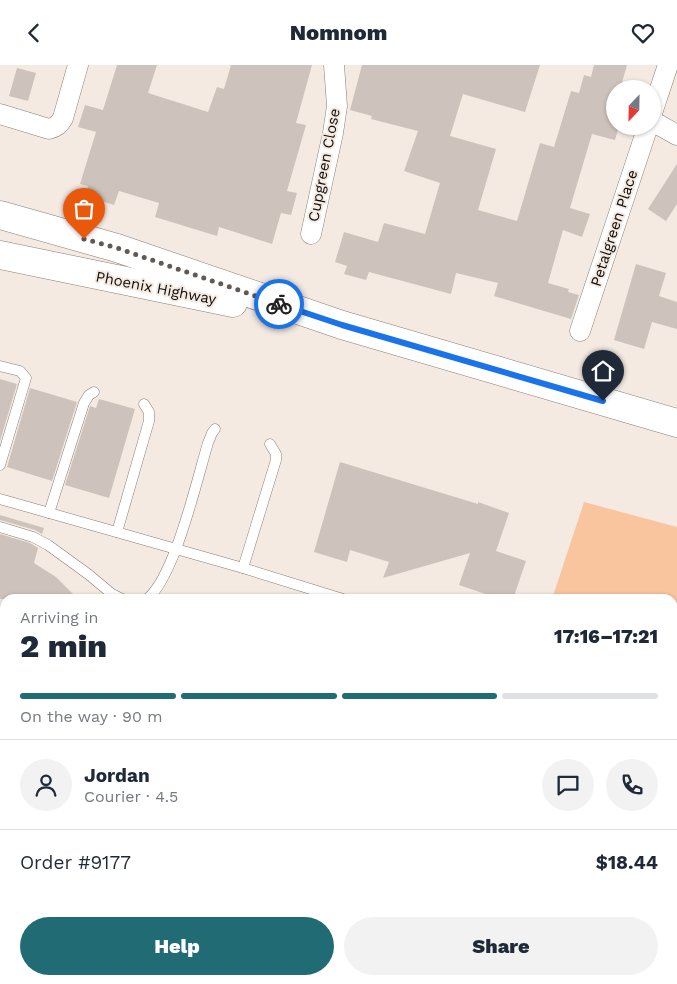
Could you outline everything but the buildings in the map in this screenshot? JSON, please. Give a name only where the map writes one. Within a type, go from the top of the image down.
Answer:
[{"type":"main road","name":"Phoenix Highway","points":[[0,215],[117,248],[342,325],[677,423]]},
{"type":"main road","name":"Phoenix Highway","points":[[0,255],[342,325]]},
{"type":"street","points":[[0,114],[48,129],[54,128],[63,118],[78,65]]},
{"type":"street","name":"Cupgreen Close","points":[[311,234],[333,133],[336,105],[334,65]]},
{"type":"street","points":[[661,86],[668,65]]},
{"type":"street","points":[[661,126],[677,135]]},
{"type":"street","name":"Petalgreen Place","points":[[580,331],[645,135]]},
{"type":"lane","points":[[0,365],[20,371],[26,378],[0,465]]},
{"type":"lane","points":[[49,513],[84,403],[89,395],[94,392]]},
{"type":"lane","points":[[117,532],[149,421],[149,412],[144,404]]},
{"type":"lane","points":[[151,594],[159,585],[176,549],[208,443],[215,429]]},
{"type":"lane","points":[[243,568],[276,460],[276,454],[270,444]]},
{"type":"lane","points":[[0,499],[243,568],[326,594]]},
{"type":"lane","points":[[0,527],[33,537],[48,545],[112,594]]},
{"type":"lane","points":[[306,588],[311,594]]},
{"type":"shaded area","points":[[584,502],[677,527],[677,594],[554,594]]},
{"type":"way so far","points":[[84,239],[117,248],[279,304]]},
{"type":"route","points":[[279,304],[342,325],[603,401]]}]
